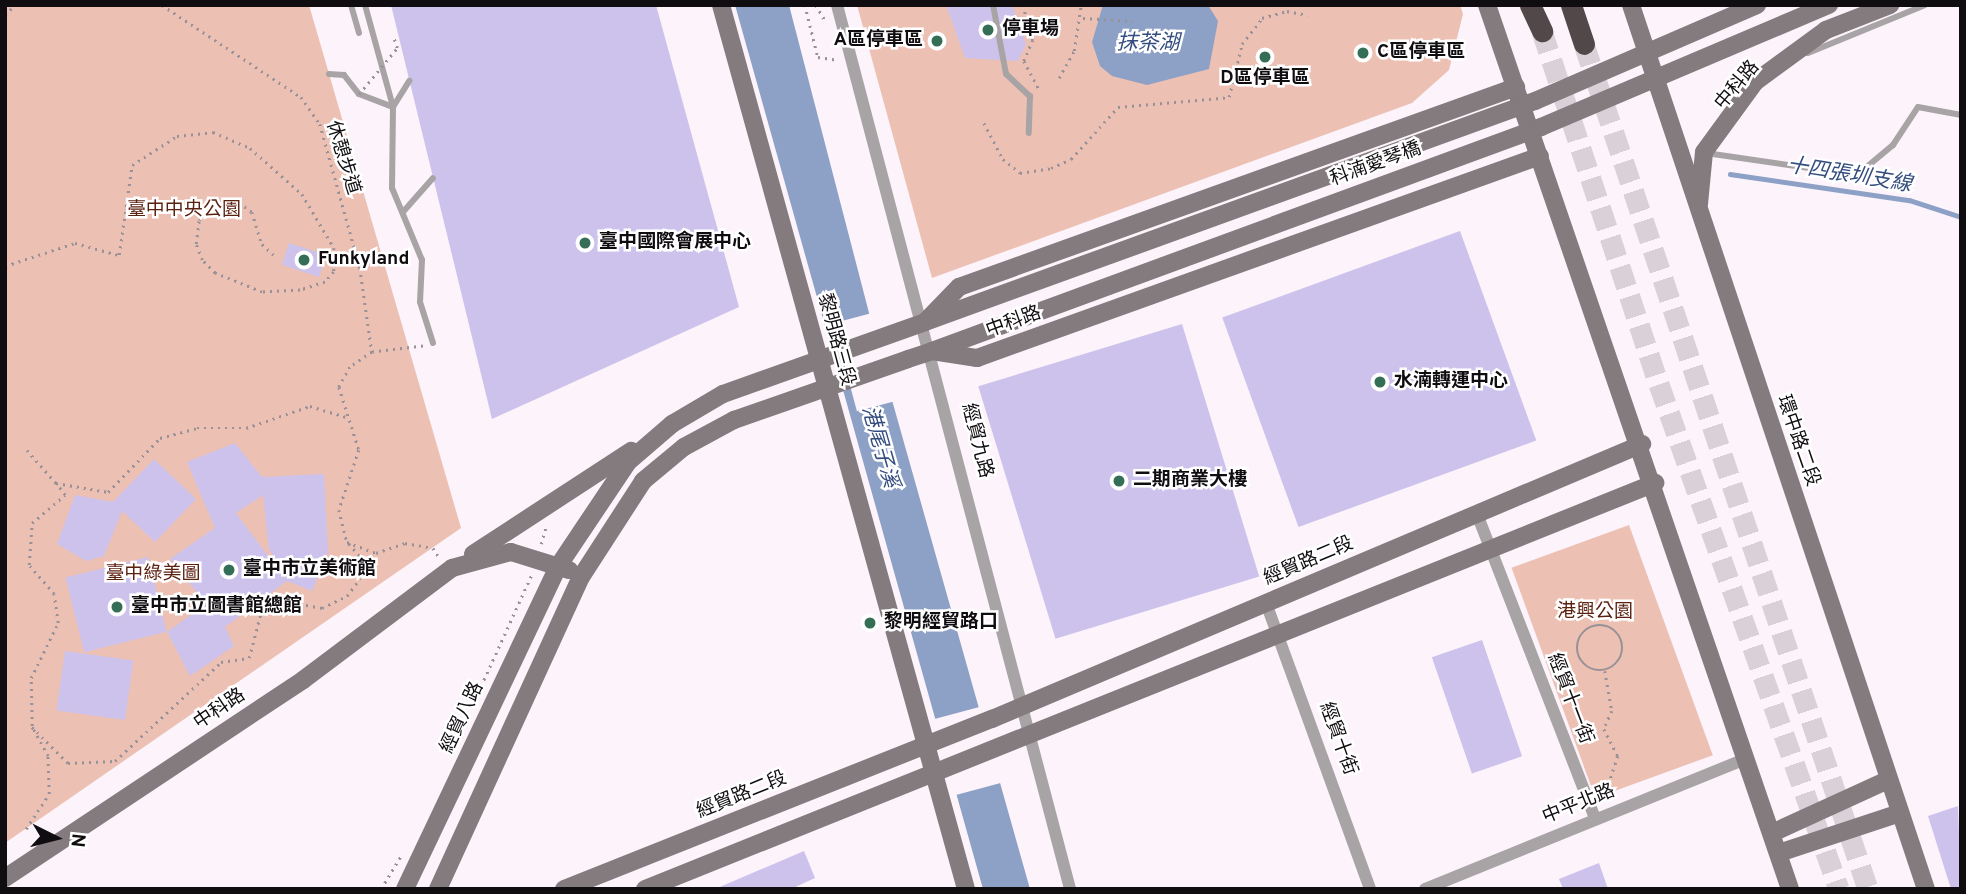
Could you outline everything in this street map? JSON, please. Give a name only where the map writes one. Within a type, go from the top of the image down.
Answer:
[{"type":"highway","points":[[1531,5],[1542,31]]},
{"type":"highway","points":[[1571,5],[1584,44],[1576,5]]},
{"type":"street","name":"黎明路三段","points":[[721,5],[827,387],[941,772],[966,889]]},
{"type":"street","name":"經貿九路","points":[[837,5],[917,325],[932,351],[1070,889]]},
{"type":"street","points":[[1487,5],[1642,444],[1790,889]]},
{"type":"street","name":"環中路二段","points":[[1631,5],[1926,889]]},
{"type":"street","name":"科湳愛琴橋","points":[[917,325],[1535,101],[1757,5]]},
{"type":"street","name":"科湳愛琴橋","points":[[932,351],[1541,127],[1829,5]]},
{"type":"street","name":"中科路","points":[[1699,214],[1704,152],[1739,99],[1770,69],[1826,30],[1890,5]]},
{"type":"street","name":"中科路","points":[[5,877],[303,680],[447,565],[723,394],[917,325],[959,287],[1516,87]]},
{"type":"street","name":"中科路","points":[[447,565],[511,552],[559,565],[581,577],[643,481],[684,447],[734,420],[932,351],[977,358],[1540,156]]},
{"type":"street","name":"中科路","points":[[559,565],[628,462],[673,424]]},
{"type":"street","name":"經貿路二段","points":[[564,889],[1024,706],[1642,444]]},
{"type":"street","points":[[645,889],[941,772],[1278,632],[1492,552],[1655,483]]},
{"type":"street","name":"經貿十一街","points":[[1477,514],[1595,819]]},
{"type":"street","name":"經貿八路","points":[[405,889],[559,565]]},
{"type":"street","points":[[438,889],[581,577]]},
{"type":"street","name":"經貿十街","points":[[1266,603],[1370,889]]},
{"type":"street","name":"中平北路","points":[[1425,889],[1747,758]]},
{"type":"street","points":[[1772,833],[1888,780]]},
{"type":"street","points":[[1781,858],[1900,813]]},
{"type":"street","points":[[1781,858],[1800,889]]},
{"type":"lane","points":[[351,5],[359,33]]},
{"type":"lane","points":[[365,5],[393,107],[392,188],[422,260],[419,302],[433,343]]},
{"type":"lane","points":[[993,5],[1006,74],[1030,96],[1029,132]]},
{"type":"lane","name":"中科路","points":[[1704,152],[1789,62],[1925,5]]},
{"type":"lane","points":[[330,74],[344,75],[359,94],[393,107]]},
{"type":"lane","points":[[393,107],[409,81]]},
{"type":"lane","points":[[1704,152],[1857,175],[1893,145],[1918,107],[1961,115]]},
{"type":"lane","points":[[403,212],[433,178]]},
{"type":"path","points":[[5,15],[15,5]]},
{"type":"path","name":"休憩步道","points":[[162,5],[301,97],[320,124],[360,268],[372,352]]},
{"type":"path","points":[[806,5],[818,57],[840,60]]},
{"type":"path","points":[[816,5],[828,24]]},
{"type":"path","points":[[1023,5],[1033,40],[1024,61],[1041,96],[1031,107]]},
{"type":"path","points":[[1059,78],[1083,18],[1081,5]]},
{"type":"path","points":[[984,123],[1003,159],[1020,173],[1051,168],[1072,159],[1118,107],[1229,97],[1242,44],[1262,18],[1287,11],[1308,15]]},
{"type":"path","points":[[1083,18],[1133,21]]},
{"type":"path","points":[[359,94],[397,48],[393,36]]},
{"type":"path","points":[[5,95],[5,133]]},
{"type":"path","points":[[5,266],[75,243],[119,255],[132,165],[177,136],[213,132],[250,148],[302,194],[334,248],[334,272],[325,282],[300,290],[262,292],[215,273],[202,260],[196,244],[199,220],[215,205],[239,201],[252,212],[262,244],[276,257]]},
{"type":"path","points":[[32,727],[68,763],[115,761],[221,662],[249,658],[265,597],[322,608],[347,596],[360,578],[359,556],[347,542],[339,510],[359,450],[345,417],[339,387],[350,367],[372,352],[433,343]]},
{"type":"path","points":[[56,482],[108,492],[160,438],[197,428],[246,428],[310,406],[345,417]]},
{"type":"path","points":[[26,829],[49,794],[48,756],[32,727],[31,678],[58,623],[54,594],[29,565],[32,523],[65,495],[27,450]]},
{"type":"path","points":[[347,542],[376,553],[405,542],[433,548],[447,565]]},
{"type":"path","points":[[474,701],[527,589]]},
{"type":"path","points":[[1592,627],[1613,629],[1622,641],[1618,663],[1605,671],[1590,669],[1580,658],[1578,643],[1592,627]]},
{"type":"path","points":[[1605,671],[1612,711],[1604,729],[1618,756],[1607,790]]},
{"type":"path","points":[[381,889],[403,851]]},
{"type":"green space","points":[[5,5],[309,5],[461,528],[5,843]]},
{"type":"green space","points":[[857,5],[1460,5],[1463,14],[1449,70],[1412,103],[932,278]]},
{"type":"green space","name":"港興公園","points":[[1629,525],[1713,755],[1595,798],[1512,568]]},
{"type":"water","name":"港尾子溪","points":[[735,5],[789,5],[888,386],[1030,889],[983,889]]},
{"type":"water","name":"抹茶湖","points":[[1103,5],[1208,5],[1218,21],[1209,69],[1147,85],[1112,76],[1100,66],[1092,42]]},
{"type":"pier","points":[[872,313],[896,401],[857,411],[833,323]]},
{"type":"pier","points":[[983,706],[1003,782],[952,796],[932,720]]},
{"type":"building","name":"臺中國際會展中心","points":[[391,5],[656,5],[739,307],[492,419]]},
{"type":"building","name":"停車場","points":[[946,5],[1012,5],[1026,44],[1018,61],[965,58]]},
{"type":"building","name":"水湳轉運中心","points":[[1460,231],[1536,441],[1299,527],[1222,318]]},
{"type":"building","name":"Funkyland","points":[[289,243],[326,255],[319,277],[282,265]]},
{"type":"building","name":"二期商業大樓","points":[[1182,324],[1259,576],[1055,639],[978,386]]},
{"type":"building","points":[[235,443],[262,477],[324,474],[328,552],[312,591],[287,581],[225,627],[234,646],[190,676],[167,632],[206,604],[170,559],[215,528],[187,462]],"holes":[[[263,495],[269,549],[287,581],[236,513]]]},
{"type":"building","points":[[154,459],[196,499],[155,542],[122,511],[104,556],[86,561],[57,544],[75,495],[113,502]]},
{"type":"building","name":"臺中市立圖書館總館","points":[[148,557],[167,632],[84,652],[66,578]]},
{"type":"building","points":[[1482,640],[1522,756],[1472,774],[1432,657]]},
{"type":"building","points":[[65,651],[133,661],[125,720],[57,710]]},
{"type":"building","points":[[1958,806],[1961,886],[1951,889],[1928,816]]},
{"type":"building","points":[[804,851],[815,878],[791,889],[715,889]]},
{"type":"building","points":[[1599,863],[1608,889],[1563,889],[1559,879]]},
{"type":"waterway","name":"十四張圳支線","points":[[1730,174],[1909,200],[1961,217]]},
{"type":"tunnel","points":[[1542,31],[1659,384],[1839,889]]},
{"type":"tunnel","points":[[1584,44],[1868,889]]},
{"type":"place","name":"停車場","points":[[988,30]]},
{"type":"place","name":"A區停車區","points":[[937,41]]},
{"type":"place","name":"C區停車區","points":[[1363,53]]},
{"type":"place","name":"D區停車區","points":[[1265,57]]},
{"type":"place","name":"臺中國際會展中心","points":[[585,243]]},
{"type":"place","name":"Funkyland","points":[[304,260]]},
{"type":"place","name":"水湳轉運中心","points":[[1380,382]]},
{"type":"place","name":"二期商業大樓","points":[[1119,481]]},
{"type":"place","name":"臺中市立美術館","points":[[229,570]]},
{"type":"place","name":"臺中市立圖書館總館","points":[[117,607]]},
{"type":"place","name":"黎明經貿路口","points":[[870,623]]},
{"type":"park label","name":"臺中中央公園","points":[[184,211]]},
{"type":"park label","name":"臺中綠美圖","points":[[153,575]]}]
